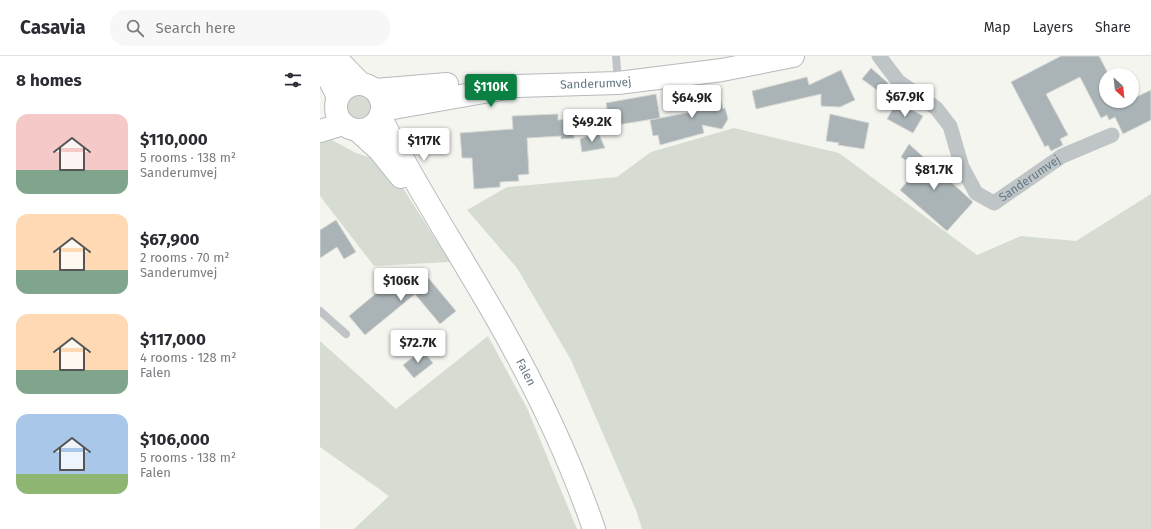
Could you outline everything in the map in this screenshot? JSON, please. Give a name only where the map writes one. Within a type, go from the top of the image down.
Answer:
[{"type":"street","name":"Falen","points":[[334,56],[375,100],[439,224],[475,282],[530,381],[564,452],[594,529]]},
{"type":"street","name":"Sanderumvej","points":[[375,100],[479,82],[517,86],[618,83],[722,70],[793,56]]},
{"type":"street","name":"Sanderumvej","points":[[879,56],[898,81],[936,108],[950,126],[962,167],[976,193],[994,203],[1062,156],[1112,135]]},
{"type":"street","points":[[320,61],[331,103],[338,118],[350,127]]},
{"type":"street","points":[[320,131],[372,126],[375,100],[347,87],[331,103]]},
{"type":"street","name":"Falen","points":[[350,127],[380,151],[439,224]]},
{"type":"lane","points":[[616,56],[618,83]]},
{"type":"lane","points":[[320,311],[346,334]]},
{"type":"shaded area","points":[[359,94],[364,95],[370,101],[370,111],[364,117],[359,118],[354,117],[348,111],[347,106],[348,101],[354,95]]},
{"type":"shaded area","points":[[734,128],[839,153],[977,255],[1021,236],[1076,241],[1151,194],[1151,529],[642,529],[636,510],[571,360],[517,268],[467,210],[507,187],[617,177],[651,152]]},
{"type":"shaded area","points":[[332,140],[356,153],[387,163],[450,262],[374,266],[320,196],[320,143]]},
{"type":"shaded area","points":[[488,336],[527,408],[577,529],[354,529],[389,496],[320,447],[320,341],[396,409]]},
{"type":"building","points":[[1061,56],[1099,56],[1105,68],[1099,68],[1099,108],[1139,108],[1139,96],[1151,90],[1151,120],[1123,134],[1115,117],[1109,120],[1107,115],[1101,118],[1080,77],[1046,94],[1068,135],[1060,139],[1063,145],[1051,151],[1048,145],[1045,147],[1011,82]]},
{"type":"building","points":[[871,68],[888,83],[881,93],[862,79]]},
{"type":"building","points":[[841,70],[855,100],[840,107],[821,106],[821,94],[756,109],[752,91],[807,77],[809,85]]},
{"type":"building","points":[[718,90],[723,109],[725,108],[728,119],[722,129],[702,125],[704,133],[660,145],[658,135],[653,136],[650,120],[692,112],[688,98]]},
{"type":"building","points":[[656,94],[660,118],[610,126],[606,103]]},
{"type":"building","points":[[897,102],[923,116],[913,133],[887,119]]},
{"type":"building","points":[[558,114],[558,120],[573,119],[574,138],[561,139],[561,136],[527,138],[529,174],[518,175],[519,181],[500,182],[500,187],[474,189],[472,158],[462,158],[460,133],[513,129],[512,116]]},
{"type":"building","points":[[830,114],[869,123],[864,149],[838,145],[839,143],[826,141]]},
{"type":"building","points":[[598,132],[605,148],[582,152],[580,139]]},
{"type":"building","points":[[909,144],[973,202],[947,231],[900,190],[918,169],[901,157]]},
{"type":"building","points":[[336,220],[356,252],[344,259],[337,247],[320,258],[320,230]]},
{"type":"building","points":[[403,271],[413,284],[425,274],[456,311],[440,324],[415,294],[365,335],[349,316]]},
{"type":"building","points":[[422,350],[433,363],[414,378],[403,365]]}]
